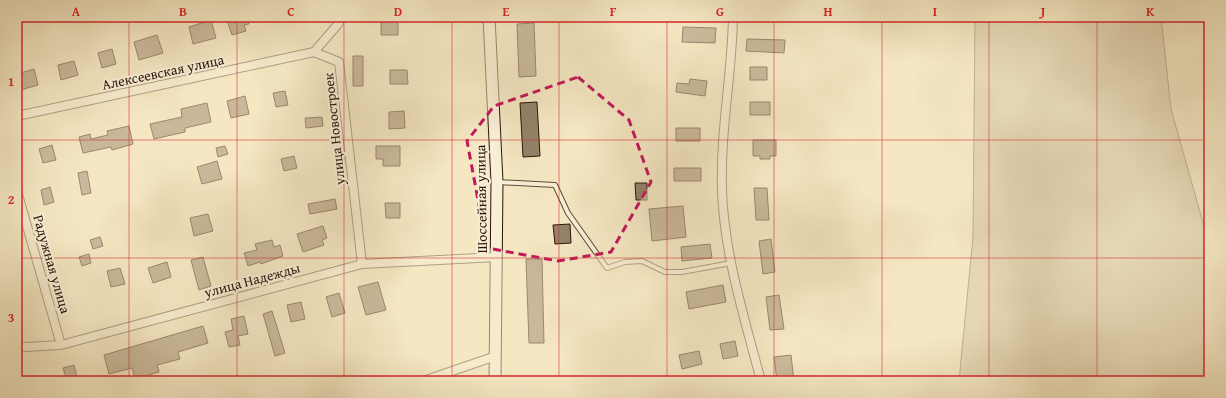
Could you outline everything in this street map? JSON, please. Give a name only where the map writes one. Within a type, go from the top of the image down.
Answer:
[{"type":"main road","name":"Шоссейная улица","points":[[489,17],[497,182],[495,381]]},
{"type":"street","points":[[314,52],[339,23],[339,17]]},
{"type":"street","points":[[733,17],[722,191],[731,263],[761,381]]},
{"type":"street","name":"Алексеевская улица","points":[[17,116],[314,52]]},
{"type":"street","name":"улица Новостроек","points":[[314,52],[339,62],[362,264]]},
{"type":"street","name":"Радужная улица","points":[[17,191],[61,345]]},
{"type":"street","name":"улица Надежды","points":[[17,345],[25,347],[61,345],[362,264],[497,257]]},
{"type":"street","points":[[423,381],[496,356]]},
{"type":"lane","points":[[497,182],[555,185],[568,213],[606,268],[625,262],[642,261],[665,272],[682,272],[731,263]]},
{"type":"highlighted area","points":[[578,77],[629,120],[651,182],[611,252],[558,261],[487,248],[467,141],[494,106]]},
{"type":"shaded area","points":[[975,17],[1161,17],[1171,109],[1209,244],[1209,381],[959,381],[973,237]]},
{"type":"shaded area","points":[[1203,17],[1209,17],[1209,83]]},
{"type":"building","points":[[226,17],[246,17],[249,24],[244,25],[246,31],[232,35]]},
{"type":"building","points":[[381,17],[398,17],[398,35],[381,35]]},
{"type":"building","points":[[211,20],[216,38],[193,44],[189,27]]},
{"type":"building","points":[[534,23],[536,76],[519,77],[517,24]]},
{"type":"building","points":[[683,27],[716,28],[715,43],[682,42]]},
{"type":"building","points":[[157,35],[163,53],[139,60],[134,42]]},
{"type":"building","points":[[747,39],[785,40],[784,53],[746,51]]},
{"type":"building","points":[[112,49],[116,64],[102,68],[98,53]]},
{"type":"building","points":[[353,56],[363,56],[363,86],[353,86]]},
{"type":"building","points":[[74,61],[78,75],[61,80],[58,65]]},
{"type":"building","points":[[750,67],[767,67],[767,80],[750,80]]},
{"type":"building","points":[[34,69],[38,85],[17,91],[17,74]]},
{"type":"building","points":[[390,70],[407,70],[408,84],[390,84]]},
{"type":"building","points":[[690,79],[707,81],[705,96],[676,92],[677,83],[689,84]]},
{"type":"building","points":[[285,91],[288,105],[276,107],[273,93]]},
{"type":"building","points":[[245,96],[249,114],[231,118],[227,101]]},
{"type":"building","points":[[537,102],[540,156],[523,157],[520,103]]},
{"type":"building","points":[[750,102],[770,102],[770,115],[750,115]]},
{"type":"building","points":[[207,103],[211,122],[185,128],[185,132],[154,139],[150,124],[182,117],[181,109]]},
{"type":"building","points":[[404,111],[405,128],[389,129],[389,112]]},
{"type":"building","points":[[322,117],[323,126],[306,128],[305,118]]},
{"type":"building","points":[[129,126],[133,144],[112,150],[111,147],[83,153],[79,137],[90,134],[91,139],[108,135],[107,131]]},
{"type":"building","points":[[676,128],[700,128],[700,141],[676,141]]},
{"type":"building","points":[[753,140],[776,140],[776,156],[770,156],[770,159],[760,159],[760,156],[753,156]]},
{"type":"building","points":[[52,145],[56,160],[43,163],[39,149]]},
{"type":"building","points":[[225,146],[228,154],[218,157],[216,148]]},
{"type":"building","points":[[376,146],[400,146],[400,166],[383,166],[383,159],[376,159]]},
{"type":"building","points":[[294,156],[297,168],[284,171],[281,159]]},
{"type":"building","points":[[217,161],[222,179],[202,184],[197,167]]},
{"type":"building","points":[[674,168],[701,168],[701,181],[674,181]]},
{"type":"building","points":[[87,171],[91,193],[82,195],[78,173]]},
{"type":"building","points":[[635,183],[647,183],[647,200],[636,200]]},
{"type":"building","points":[[50,187],[54,202],[44,205],[41,190]]},
{"type":"building","points":[[754,188],[767,188],[769,220],[756,220]]},
{"type":"building","points":[[335,199],[337,209],[310,214],[308,204]]},
{"type":"building","points":[[385,203],[400,203],[400,218],[386,218]]},
{"type":"building","points":[[683,206],[686,237],[652,241],[649,209]]},
{"type":"building","points":[[208,214],[213,231],[194,236],[190,218]]},
{"type":"building","points":[[570,224],[571,243],[555,244],[553,225]]},
{"type":"building","points":[[323,226],[327,238],[322,240],[324,245],[303,252],[297,234]]},
{"type":"building","points":[[100,237],[103,246],[93,249],[90,240]]},
{"type":"building","points":[[771,239],[775,272],[763,274],[759,241]]},
{"type":"building","points":[[272,240],[274,247],[280,245],[283,256],[261,264],[260,262],[248,266],[244,253],[257,250],[255,244]]},
{"type":"building","points":[[710,244],[712,258],[682,261],[681,247]]},
{"type":"building","points":[[89,254],[91,263],[82,266],[79,257]]},
{"type":"building","points":[[203,257],[211,286],[199,290],[191,260]]},
{"type":"building","points":[[526,259],[542,259],[544,343],[529,343]]},
{"type":"building","points":[[167,262],[171,277],[153,283],[148,268]]},
{"type":"building","points":[[120,268],[125,284],[111,287],[107,271]]},
{"type":"building","points":[[378,282],[386,310],[366,315],[358,287]]},
{"type":"building","points":[[723,285],[726,302],[689,309],[686,292]]},
{"type":"building","points":[[339,293],[345,313],[332,317],[326,297]]},
{"type":"building","points":[[779,295],[784,329],[770,330],[766,297]]},
{"type":"building","points":[[301,302],[305,319],[291,322],[287,305]]},
{"type":"building","points":[[272,311],[285,353],[275,356],[263,314]]},
{"type":"building","points":[[244,316],[248,334],[238,336],[240,345],[229,347],[225,332],[233,330],[231,319]]},
{"type":"building","points":[[203,326],[208,343],[178,352],[180,359],[157,365],[159,372],[148,375],[150,381],[136,381],[132,368],[109,374],[104,355]]},
{"type":"building","points":[[735,341],[738,356],[723,359],[720,344]]},
{"type":"building","points":[[699,351],[702,364],[682,369],[679,355]]},
{"type":"building","points":[[791,355],[794,381],[777,381],[774,357]]},
{"type":"building","points":[[74,365],[78,381],[67,381],[63,368]]}]
